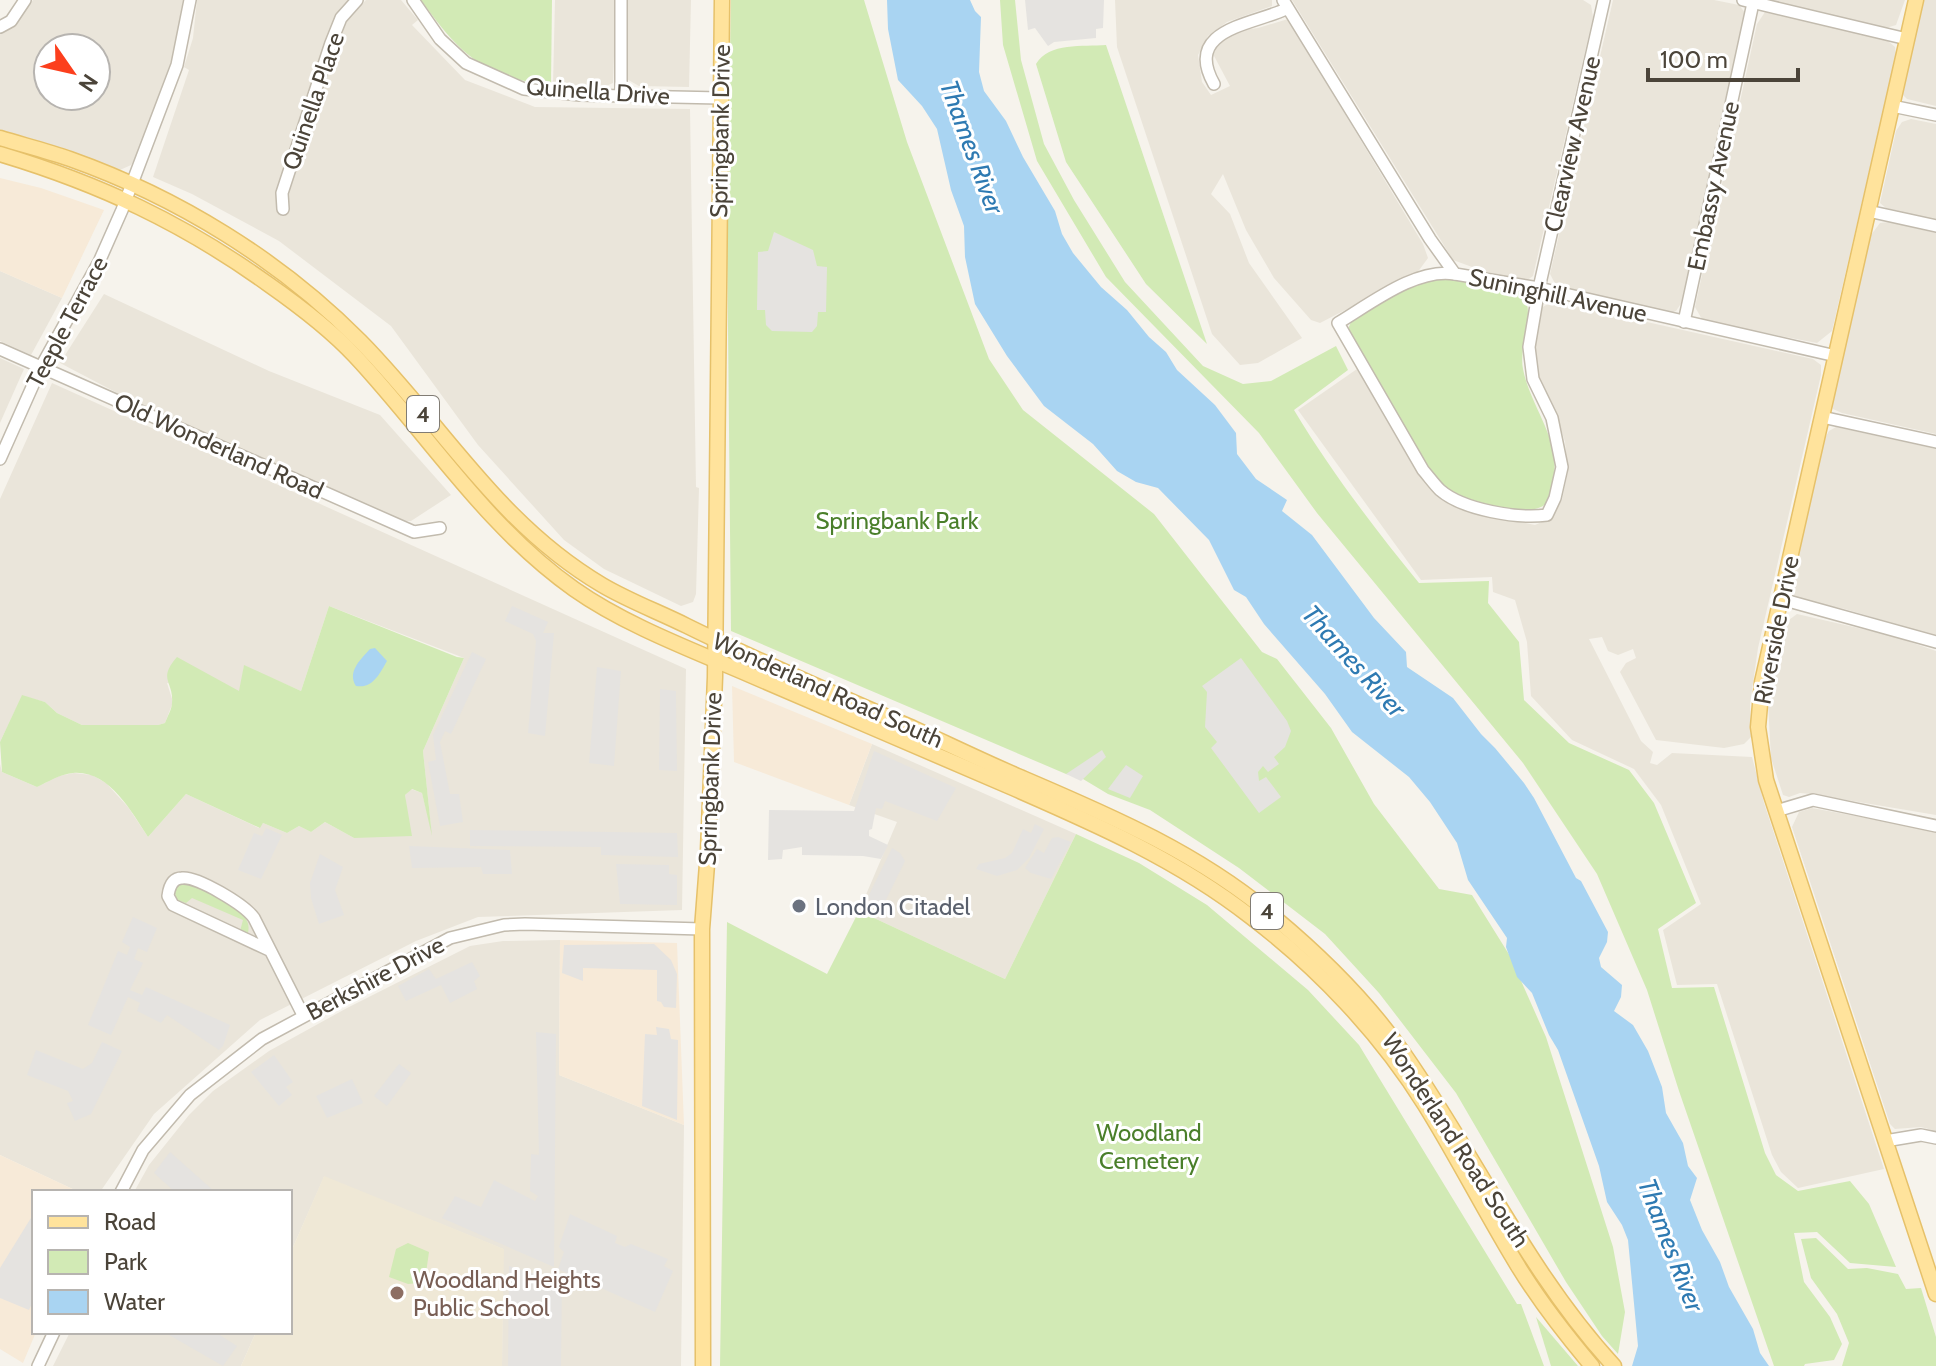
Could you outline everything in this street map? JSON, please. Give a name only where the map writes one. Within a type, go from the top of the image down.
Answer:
[{"type":"main road","name":"Springbank Drive","points":[[703,1366],[702,929],[715,659],[722,0]]},
{"type":"main road","name":"Riverside Drive","points":[[1916,0],[1762,682],[1758,727],[1766,780],[1936,1294]]},
{"type":"main road","name":"Wonderland Road South","points":[[0,138],[69,159],[132,184],[235,241],[304,289],[361,343],[507,511],[549,547],[603,585],[715,640],[1091,806],[1190,857],[1276,918],[1347,986],[1403,1052],[1544,1278],[1572,1330]]},
{"type":"main road","name":"Wonderland Road South","points":[[0,154],[64,173],[162,216],[226,254],[295,302],[352,352],[486,511],[537,561],[600,606],[1109,831],[1177,867],[1253,918],[1345,1003],[1390,1056],[1423,1102],[1518,1266],[1572,1330]]},
{"type":"main road","points":[[1572,1330],[1592,1366]]},
{"type":"main road","name":"4","points":[[1572,1330],[1614,1366]]},
{"type":"street","points":[[0,27],[11,21],[25,0]]},
{"type":"street","name":"Teeple Terrace","points":[[0,459],[41,367],[106,248],[177,65],[190,0]]},
{"type":"street","name":"Quinella Place","points":[[283,209],[282,193],[331,43],[341,18],[357,0]]},
{"type":"street","name":"Quinella Drive","points":[[413,0],[440,39],[466,63],[524,89],[621,96],[720,98]]},
{"type":"street","points":[[621,0],[621,96]]},
{"type":"street","name":"Clearview Avenue","points":[[1455,274],[1431,273],[1412,280],[1338,323],[1423,470],[1440,490],[1464,503],[1526,518],[1547,515],[1555,498],[1562,467],[1552,418],[1533,379],[1529,347],[1539,288],[1604,0]]},
{"type":"street","points":[[1748,1],[1907,39]]},
{"type":"street","name":"Embassy Avenue","points":[[1684,322],[1748,1]]},
{"type":"street","points":[[1214,84],[1207,71],[1209,47],[1216,36],[1238,25],[1269,16],[1284,4]]},
{"type":"street","name":"Suninghill Avenue","points":[[1284,4],[1455,274],[1539,288],[1836,356]]},
{"type":"street","points":[[1892,106],[1936,115]]},
{"type":"street","points":[[1868,211],[1936,226]]},
{"type":"street","name":"Old Wonderland Road","points":[[0,349],[414,532],[440,528]]},
{"type":"street","points":[[1822,417],[1936,442]]},
{"type":"street","points":[[1781,599],[1936,642]]},
{"type":"street","points":[[1776,811],[1813,800],[1936,826]]},
{"type":"street","points":[[269,950],[173,905],[168,896],[171,884],[177,879],[187,878],[239,902],[254,918],[303,1015]]},
{"type":"street","name":"Berkshire Drive","points":[[122,1190],[143,1150],[190,1095],[262,1039],[450,938],[504,925],[702,929]]},
{"type":"street","points":[[1885,1141],[1921,1135],[1936,1138]]},
{"type":"street","points":[[38,1366],[53,1334]]},
{"type":"shaded area","points":[[33,0],[183,0],[173,56],[136,157],[131,165],[120,170],[50,145],[0,133],[0,34],[15,25]]},
{"type":"shaded area","points":[[197,0],[349,0],[337,17],[310,117],[347,20],[366,0],[401,0],[418,20],[412,25],[465,80],[535,107],[690,109],[696,487],[699,488],[696,594],[693,602],[681,606],[604,569],[564,540],[478,445],[391,326],[279,241],[192,194],[153,177],[189,70],[184,67],[193,38]]},
{"type":"shaded area","points":[[555,0],[616,0],[613,83],[606,86],[553,85]]},
{"type":"shaded area","points":[[627,0],[691,0],[689,87],[639,86],[625,78]]},
{"type":"shaded area","points":[[1025,0],[1104,0],[1103,28],[1096,29],[1096,38],[1054,42],[1048,46],[1035,28],[1028,30]]},
{"type":"shaded area","points":[[1115,0],[1272,0],[1272,6],[1227,22],[1208,36],[1198,55],[1202,82],[1211,95],[1230,86],[1213,54],[1223,38],[1235,31],[1288,19],[1423,244],[1428,258],[1417,273],[1320,323],[1311,320],[1274,278],[1246,230],[1223,174],[1211,194],[1230,214],[1249,263],[1302,338],[1258,363],[1240,365],[1212,334],[1117,47]]},
{"type":"shaded area","points":[[1292,0],[1583,0],[1591,5],[1593,17],[1533,276],[1526,281],[1453,260]]},
{"type":"shaded area","points":[[1613,0],[1714,0],[1739,5],[1746,14],[1682,302],[1676,311],[1670,313],[1557,287],[1550,274]]},
{"type":"shaded area","points":[[1769,0],[1905,0],[1896,25],[1886,28]]},
{"type":"shaded area","points":[[1924,0],[1936,0],[1936,106],[1907,99],[1902,94]]},
{"type":"shaded area","points":[[1765,12],[1888,41],[1895,47],[1896,55],[1832,331],[1817,343],[1703,321],[1695,307],[1757,24]]},
{"type":"shaded area","points":[[1911,119],[1936,124],[1936,220],[1886,208],[1880,203],[1896,131],[1902,122]]},
{"type":"shaded area","points":[[0,178],[41,188],[104,210],[62,298],[0,271]]},
{"type":"shaded area","points":[[1889,222],[1936,233],[1936,434],[1842,413],[1833,409],[1831,403],[1871,235],[1880,223]]},
{"type":"shaded area","points":[[774,232],[813,250],[817,266],[827,267],[826,312],[818,312],[817,326],[812,332],[772,331],[766,325],[765,310],[757,310],[758,252],[768,251]]},
{"type":"shaded area","points":[[0,271],[62,298],[31,355],[0,341]]},
{"type":"shaded area","points":[[104,294],[269,371],[380,415],[451,495],[411,521],[404,521],[123,396],[60,363]]},
{"type":"shaded area","points":[[1553,301],[1813,359],[1821,365],[1758,648],[1750,704],[1751,737],[1744,744],[1724,748],[1656,740],[1620,672],[1626,663],[1636,658],[1633,649],[1618,655],[1608,651],[1602,637],[1589,639],[1641,741],[1653,752],[1650,763],[1657,765],[1672,753],[1752,757],[1764,803],[1884,1169],[1798,1188],[1781,1172],[1772,1155],[1717,984],[1677,985],[1663,930],[1701,904],[1661,805],[1634,769],[1572,740],[1531,696],[1527,642],[1515,600],[1493,592],[1492,577],[1421,580],[1298,410],[1357,369],[1414,468],[1444,501],[1464,510],[1535,525],[1549,519],[1562,500],[1568,472],[1565,442],[1558,419],[1538,378],[1534,352],[1541,308]]},
{"type":"shaded area","points":[[0,358],[24,369],[0,423]]},
{"type":"shaded area","points":[[52,383],[686,669],[682,910],[478,917],[416,941],[260,1020],[154,1114],[101,1190],[75,1190],[0,1155],[0,764],[2,772],[37,787],[59,776],[74,773],[92,775],[106,783],[128,807],[148,837],[186,794],[259,828],[263,823],[287,833],[299,826],[311,832],[325,822],[354,838],[406,808],[405,795],[411,789],[422,793],[431,828],[423,751],[464,658],[329,606],[301,691],[244,666],[240,692],[167,683],[173,702],[165,723],[158,725],[82,725],[57,713],[45,702],[22,696],[0,742],[0,499]]},
{"type":"shaded area","points":[[1836,427],[1936,449],[1936,636],[1845,609],[1799,600],[1793,598],[1790,592],[1825,438]]},
{"type":"shaded area","points":[[512,606],[548,622],[543,633],[554,633],[545,736],[528,733],[536,641],[533,634],[505,621]]},
{"type":"shaded area","points":[[1797,614],[1893,636],[1936,651],[1936,815],[1811,794],[1783,795],[1771,758],[1768,703],[1772,666],[1782,625]]},
{"type":"shaded area","points":[[472,652],[486,659],[451,734],[445,731],[440,742],[450,794],[459,794],[463,822],[440,826],[428,762],[436,760],[433,735]]},
{"type":"shaded area","points":[[1241,658],[1291,731],[1285,747],[1274,757],[1279,764],[1268,772],[1263,766],[1258,772],[1259,781],[1266,777],[1281,797],[1259,813],[1211,748],[1217,742],[1205,727],[1207,692],[1202,686]]},
{"type":"shaded area","points":[[597,667],[621,671],[614,766],[589,763]]},
{"type":"shaded area","points":[[732,686],[872,744],[849,805],[734,762]]},
{"type":"shaded area","points":[[660,689],[676,691],[677,771],[659,770]]},
{"type":"shaded area","points":[[872,744],[1076,834],[1005,979],[859,911],[897,822],[849,805]]},
{"type":"shaded area","points":[[1102,750],[1106,757],[1081,781],[1066,774]]},
{"type":"shaded area","points":[[874,751],[956,788],[937,821],[885,801],[882,809],[876,808],[872,829],[869,830],[869,836],[888,845],[881,859],[802,855],[802,847],[783,850],[782,859],[768,860],[769,810],[854,811]]},
{"type":"shaded area","points":[[1126,765],[1143,776],[1130,798],[1108,789]]},
{"type":"shaded area","points":[[1812,808],[1936,831],[1936,1131],[1921,1127],[1895,1129],[1890,1124],[1792,827],[1799,812]]},
{"type":"shaded area","points":[[1035,824],[1044,829],[1029,858],[1017,870],[997,876],[976,869],[979,864],[1005,858],[1012,853],[1023,829],[1031,833]]},
{"type":"shaded area","points":[[266,828],[282,835],[261,879],[238,870],[254,833],[262,836]]},
{"type":"shaded area","points":[[470,830],[677,833],[678,857],[601,855],[601,847],[470,846]]},
{"type":"shaded area","points":[[1052,838],[1071,842],[1051,879],[1025,868],[1037,849],[1044,853]]},
{"type":"shaded area","points":[[409,846],[510,850],[512,874],[483,874],[481,867],[412,868]]},
{"type":"shaded area","points":[[892,848],[905,861],[883,906],[867,899]]},
{"type":"shaded area","points":[[320,854],[343,867],[335,890],[344,915],[319,924],[310,883]]},
{"type":"shaded area","points":[[616,864],[669,865],[669,874],[677,875],[677,905],[620,904]]},
{"type":"shaded area","points":[[133,917],[157,928],[147,952],[138,948],[134,959],[143,963],[130,990],[142,995],[146,987],[230,1025],[219,1050],[167,1015],[161,1023],[137,1011],[140,1003],[128,997],[111,1035],[88,1025],[118,951],[127,955],[130,947],[122,942]]},
{"type":"shaded area","points":[[560,940],[559,1075],[684,1125],[681,1366],[502,1366],[503,1249],[324,1177],[292,1249],[292,1190],[135,1190],[149,1165],[189,1115],[213,1091],[269,1051],[470,946],[503,941]]},
{"type":"shaded area","points":[[560,940],[677,943],[684,1125],[559,1075]]},
{"type":"shaded area","points":[[654,944],[671,960],[677,974],[676,1008],[664,1007],[657,1001],[657,970],[583,968],[583,981],[562,973],[564,945]]},
{"type":"shaded area","points":[[472,962],[480,976],[474,981],[477,989],[450,1003],[441,985],[406,1001],[398,986],[429,969],[436,979]]},
{"type":"shaded area","points":[[656,1027],[669,1029],[671,1039],[678,1040],[677,1120],[642,1106],[645,1034],[657,1035]]},
{"type":"shaded area","points":[[536,1032],[556,1034],[554,1267],[442,1218],[455,1196],[481,1207],[494,1180],[535,1201],[538,1196],[530,1191],[531,1154],[539,1155]]},
{"type":"shaded area","points":[[102,1042],[122,1051],[91,1114],[75,1121],[67,1103],[73,1101],[68,1091],[27,1075],[36,1050],[83,1069],[92,1063]]},
{"type":"shaded area","points":[[274,1055],[293,1082],[286,1087],[292,1095],[279,1106],[251,1072]]},
{"type":"shaded area","points":[[399,1064],[411,1073],[387,1106],[374,1096]]},
{"type":"shaded area","points":[[352,1079],[363,1103],[327,1118],[316,1096]]},
{"type":"shaded area","points":[[170,1152],[213,1190],[173,1190],[154,1173]]},
{"type":"shaded area","points":[[0,1155],[75,1190],[32,1190],[32,1334],[35,1334],[23,1363],[0,1349]]},
{"type":"shaded area","name":"Woodland Heights Public School","points":[[324,1176],[504,1249],[502,1366],[241,1366],[255,1334],[292,1334],[292,1249]]},
{"type":"shaded area","points":[[570,1214],[617,1236],[615,1243],[625,1247],[631,1244],[668,1259],[664,1266],[673,1271],[655,1312],[558,1269],[564,1252],[559,1247]]},
{"type":"shaded area","points":[[32,1216],[32,1303],[29,1310],[0,1298],[0,1268]]},
{"type":"shaded area","points":[[509,1266],[562,1282],[561,1366],[508,1366]]},
{"type":"shaded area","points":[[69,1334],[255,1334],[241,1366],[53,1366]]},
{"type":"shaded area","points":[[167,1334],[218,1334],[237,1346],[223,1366]]},
{"type":"green space","points":[[421,0],[552,0],[551,85],[507,76],[475,60],[448,35]]},
{"type":"green space","name":"Springbank Park","points":[[731,0],[864,0],[907,142],[989,359],[1023,410],[1154,514],[1262,652],[1277,659],[1331,728],[1374,804],[1439,889],[1472,895],[1510,956],[1546,1037],[1613,1247],[1625,1312],[1618,1354],[1602,1336],[1566,1282],[1456,1093],[1379,993],[1325,934],[1239,868],[1150,810],[1108,794],[1078,776],[1066,774],[731,631],[727,225]]},
{"type":"green space","points":[[1000,0],[1015,0],[1021,60],[1044,144],[1074,200],[1125,282],[1203,366],[1243,384],[1271,381],[1336,346],[1348,370],[1294,410],[1338,477],[1419,583],[1489,581],[1488,603],[1519,642],[1524,700],[1569,743],[1629,770],[1654,803],[1696,903],[1658,929],[1672,988],[1714,987],[1765,1153],[1776,1175],[1798,1191],[1850,1181],[1869,1204],[1896,1267],[1850,1263],[1817,1232],[1794,1233],[1804,1282],[1830,1317],[1842,1344],[1834,1360],[1804,1366],[1774,1366],[1647,990],[1597,874],[1523,763],[1317,513],[1259,433],[1106,277],[1037,161],[1003,45]]},
{"type":"green space","points":[[1106,45],[1207,344],[1146,284],[1066,162],[1036,64],[1049,52],[1058,49]]},
{"type":"green space","points":[[1447,278],[1521,292],[1526,300],[1528,318],[1523,369],[1550,440],[1555,470],[1547,502],[1539,508],[1529,510],[1486,504],[1461,496],[1434,476],[1350,335],[1348,329],[1351,322],[1385,301],[1409,288]]},
{"type":"green space","points":[[329,606],[464,658],[423,751],[432,836],[422,793],[412,789],[405,795],[412,836],[354,838],[325,822],[311,832],[299,826],[287,833],[263,823],[260,828],[186,794],[148,837],[118,794],[98,778],[73,773],[37,787],[2,772],[0,742],[22,695],[45,702],[57,713],[82,725],[158,725],[165,723],[171,708],[172,696],[167,676],[177,657],[239,691],[244,665],[301,691]]},
{"type":"green space","name":"Woodland Cemetery","points":[[1076,834],[1139,863],[1207,905],[1308,990],[1359,1045],[1517,1304],[1521,1304],[1544,1366],[720,1366],[727,922],[827,974],[859,911],[1005,979]]},
{"type":"green space","points":[[184,883],[215,895],[236,908],[248,924],[248,933],[240,931],[243,920],[192,898],[186,903],[177,900],[174,890]]},
{"type":"green space","points":[[1816,1238],[1848,1269],[1867,1268],[1898,1274],[1906,1289],[1921,1288],[1936,1337],[1936,1366],[1842,1366],[1849,1343],[1837,1314],[1811,1278],[1801,1239]]},
{"type":"green space","points":[[408,1243],[429,1252],[426,1273],[419,1283],[408,1284],[389,1277],[396,1249]]},
{"type":"green space","points":[[1536,1317],[1578,1366],[1551,1366]]},
{"type":"water","name":"Thames River","points":[[887,0],[970,0],[981,17],[979,72],[984,91],[1006,121],[1055,211],[1062,234],[1073,253],[1101,287],[1166,352],[1177,370],[1215,405],[1236,433],[1237,454],[1256,479],[1287,500],[1282,511],[1312,535],[1374,618],[1406,652],[1407,667],[1453,698],[1534,798],[1608,932],[1599,958],[1601,967],[1622,985],[1621,997],[1614,1011],[1633,1025],[1648,1051],[1662,1087],[1666,1113],[1683,1143],[1688,1166],[1697,1178],[1690,1200],[1729,1287],[1753,1329],[1760,1353],[1769,1366],[1632,1366],[1638,1346],[1628,1240],[1607,1202],[1599,1166],[1558,1050],[1532,993],[1517,977],[1506,947],[1507,938],[1468,880],[1457,843],[1409,777],[1352,732],[1325,694],[1264,624],[1246,597],[1234,590],[1209,540],[1158,488],[1136,482],[1117,471],[1093,444],[1044,406],[1007,356],[975,304],[965,257],[964,226],[951,190],[937,129],[922,106],[898,80],[888,29]]},
{"type":"water","points":[[375,648],[387,661],[371,683],[356,686],[353,676],[356,666],[370,649]]},
{"type":"place","name":"London Citadel","points":[[799,906]]},
{"type":"place","name":"Woodland Heights Public School","points":[[397,1293]]}]
